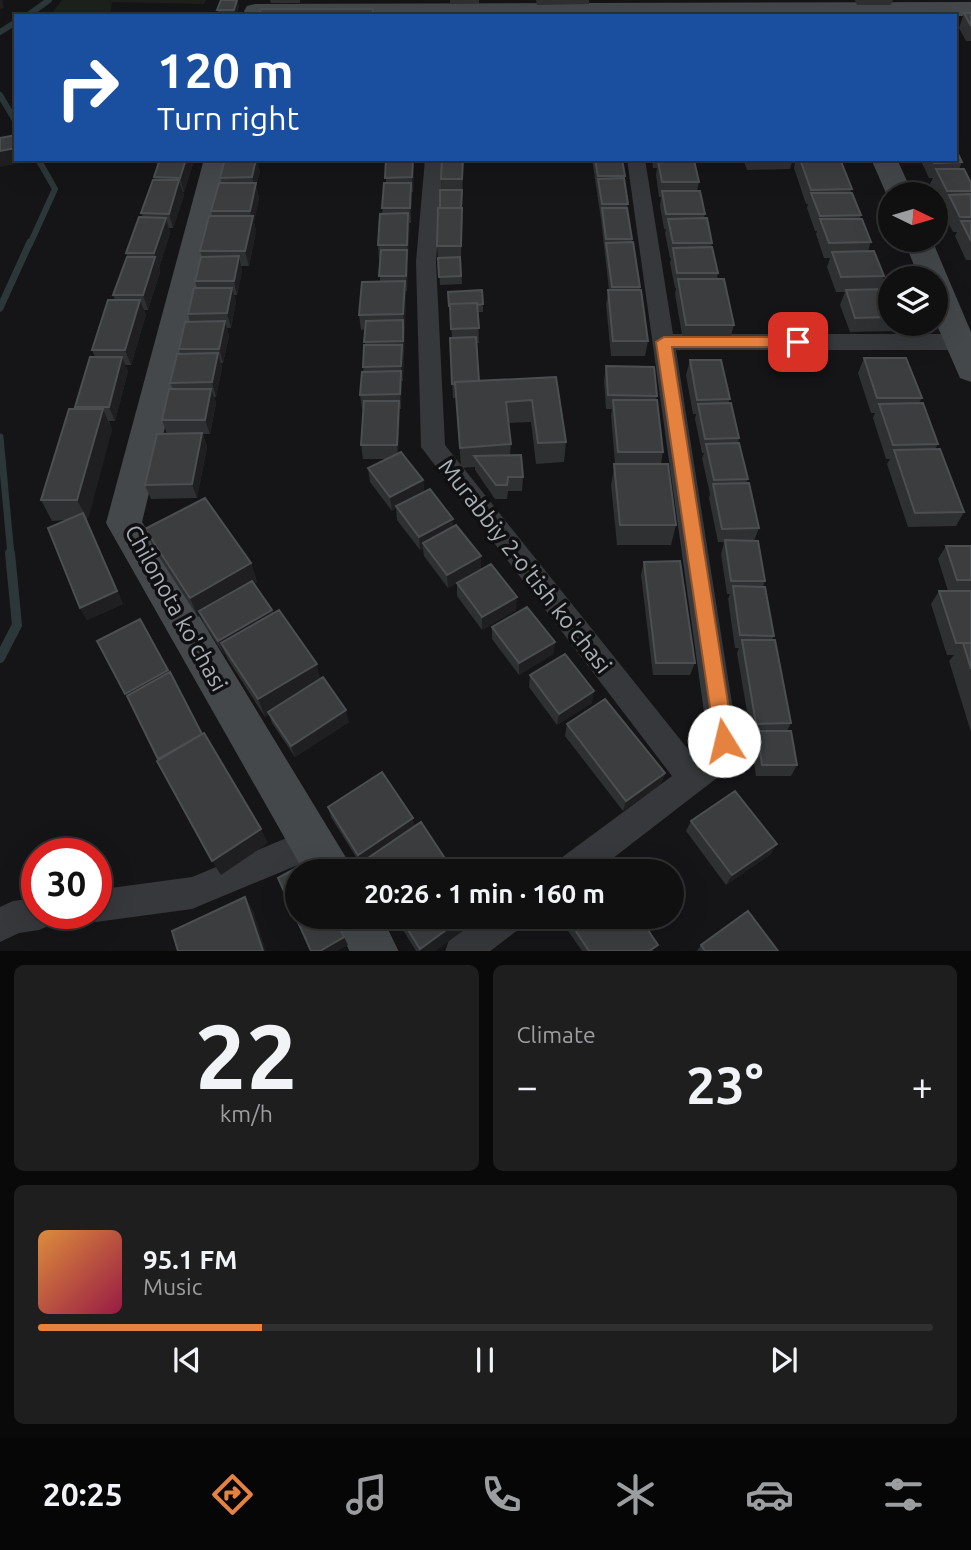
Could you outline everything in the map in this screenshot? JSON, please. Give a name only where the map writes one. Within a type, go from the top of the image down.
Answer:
[{"type":"street","points":[[255,9],[436,5],[614,12],[821,8],[971,9]]},
{"type":"street","name":"Chilonota ko'chasi","points":[[216,161],[124,523],[321,857]]},
{"type":"street","name":"Murabbiy 2-o'tish ko'chasi","points":[[434,161],[426,262],[433,447],[692,778]]},
{"type":"street","points":[[585,859],[725,754],[636,161]]},
{"type":"street","points":[[885,161],[894,182]]},
{"type":"street","points":[[664,342],[967,351],[948,310]]},
{"type":"street","points":[[112,904],[192,893],[321,857]]},
{"type":"street","points":[[0,926],[13,917],[21,916]]},
{"type":"street","points":[[363,929],[376,951]]},
{"type":"street","points":[[461,951],[491,929]]},
{"type":"shaded area","points":[[62,0],[206,0],[204,4],[112,2],[110,14],[52,14]]},
{"type":"building","points":[[221,0],[237,0],[234,10],[217,10]]},
{"type":"building","points":[[261,9],[373,9],[372,14],[260,14]]},
{"type":"building","points":[[631,13],[679,14],[631,14]]},
{"type":"building","points":[[964,13],[971,13],[971,26]]},
{"type":"building","points":[[14,135],[14,148],[0,151],[0,138]]},
{"type":"building","points":[[957,152],[962,162],[934,163],[957,161]]},
{"type":"building","points":[[159,161],[185,161],[180,178],[154,177]]},
{"type":"building","points":[[224,161],[256,161],[252,177],[220,178]]},
{"type":"building","points":[[386,161],[413,161],[412,177],[385,178]]},
{"type":"building","points":[[442,161],[463,161],[462,179],[441,179]]},
{"type":"building","points":[[595,161],[622,161],[625,176],[598,176]]},
{"type":"building","points":[[658,161],[694,161],[699,182],[662,182]]},
{"type":"building","points":[[801,161],[841,161],[852,189],[811,190]]},
{"type":"building","points":[[936,169],[964,169],[971,183],[971,191],[948,191],[948,182],[942,182]]},
{"type":"building","points":[[624,178],[628,204],[602,204],[598,179]]},
{"type":"building","points":[[153,180],[179,180],[169,214],[141,213]]},
{"type":"building","points":[[219,183],[256,183],[250,211],[211,211]]},
{"type":"building","points":[[384,183],[411,183],[410,208],[382,208]]},
{"type":"building","points":[[440,190],[462,190],[461,208],[440,208]]},
{"type":"building","points":[[662,191],[700,191],[705,214],[666,214]]},
{"type":"building","points":[[811,193],[852,193],[861,215],[820,216]]},
{"type":"building","points":[[971,194],[971,217],[960,217],[949,195]]},
{"type":"building","points":[[438,208],[462,208],[461,246],[437,246]]},
{"type":"building","points":[[602,208],[627,208],[632,239],[606,239]]},
{"type":"building","points":[[408,213],[407,245],[378,245],[380,214]]},
{"type":"building","points":[[209,216],[253,216],[245,251],[200,251]]},
{"type":"building","points":[[139,217],[166,218],[154,253],[126,253]]},
{"type":"building","points":[[707,218],[712,243],[673,243],[668,219]]},
{"type":"building","points":[[820,219],[862,219],[871,242],[829,243]]},
{"type":"building","points":[[961,221],[971,221],[971,241]]},
{"type":"building","points":[[633,242],[640,287],[612,287],[606,243]]},
{"type":"building","points":[[712,247],[718,273],[677,273],[673,248]]},
{"type":"building","points":[[381,250],[407,250],[406,276],[379,276]]},
{"type":"building","points":[[874,251],[880,266],[878,276],[841,277],[832,252]]},
{"type":"building","points":[[239,256],[234,281],[195,281],[201,257]]},
{"type":"building","points":[[127,257],[155,257],[143,295],[113,295]]},
{"type":"building","points":[[460,257],[461,276],[439,277],[438,258]]},
{"type":"building","points":[[678,279],[724,279],[734,325],[686,325]]},
{"type":"building","points":[[405,281],[403,314],[359,315],[362,282]]},
{"type":"building","points":[[194,288],[232,288],[227,313],[188,314]]},
{"type":"building","points":[[878,289],[878,317],[855,318],[846,290]]},
{"type":"building","points":[[482,290],[483,304],[449,306],[448,292]]},
{"type":"building","points":[[608,290],[641,290],[648,341],[613,341]]},
{"type":"building","points":[[108,300],[140,300],[125,350],[92,350]]},
{"type":"building","points":[[477,303],[479,328],[451,329],[450,304]]},
{"type":"building","points":[[403,320],[403,341],[364,342],[366,321]]},
{"type":"building","points":[[225,321],[219,349],[179,349],[185,322]]},
{"type":"building","points":[[476,337],[479,381],[452,384],[450,338]]},
{"type":"building","points":[[364,345],[402,345],[401,366],[363,367]]},
{"type":"building","points":[[218,353],[212,382],[170,383],[177,354]]},
{"type":"building","points":[[90,357],[122,357],[109,407],[75,407]]},
{"type":"building","points":[[864,358],[906,358],[922,398],[877,398]]},
{"type":"building","points":[[690,360],[721,360],[730,399],[697,400]]},
{"type":"building","points":[[606,366],[654,367],[657,396],[608,395]]},
{"type":"building","points":[[401,371],[400,394],[360,395],[362,372]]},
{"type":"building","points":[[556,377],[566,442],[538,443],[532,400],[506,402],[511,444],[460,448],[455,382]]},
{"type":"building","points":[[169,389],[211,389],[205,420],[162,420]]},
{"type":"building","points":[[613,400],[657,400],[663,452],[618,452]]},
{"type":"building","points":[[364,401],[399,401],[397,445],[361,445]]},
{"type":"building","points":[[731,403],[739,438],[705,439],[698,404]]},
{"type":"building","points":[[923,403],[938,444],[893,445],[879,404]]},
{"type":"building","points":[[69,409],[103,409],[77,500],[41,500]]},
{"type":"building","points":[[202,433],[192,484],[145,485],[157,434]]},
{"type":"building","points":[[739,443],[748,479],[714,480],[706,444]]},
{"type":"building","points":[[940,449],[964,512],[915,513],[894,450]]},
{"type":"building","points":[[401,452],[423,480],[390,497],[368,468]]},
{"type":"building","points":[[521,455],[523,477],[508,477],[507,485],[496,485],[474,456]]},
{"type":"building","points":[[614,464],[668,464],[676,525],[620,525]]},
{"type":"building","points":[[749,483],[759,528],[722,529],[713,484]]},
{"type":"building","points":[[430,489],[453,519],[419,537],[396,506]]},
{"type":"building","points":[[205,498],[251,563],[190,598],[145,529]]},
{"type":"building","points":[[83,513],[117,591],[80,608],[48,528]]},
{"type":"building","points":[[456,525],[481,556],[447,575],[423,543]]},
{"type":"building","points":[[725,540],[758,541],[765,581],[731,581]]},
{"type":"building","points":[[946,546],[971,546],[971,580],[957,580]]},
{"type":"building","points":[[680,561],[695,663],[656,663],[644,562]]},
{"type":"building","points":[[491,564],[517,597],[482,617],[457,583]]},
{"type":"building","points":[[252,581],[272,610],[218,641],[199,611]]},
{"type":"building","points":[[733,586],[765,587],[774,636],[740,635]]},
{"type":"building","points":[[939,591],[971,591],[971,643],[956,643]]},
{"type":"building","points":[[527,607],[555,642],[519,663],[492,627]]},
{"type":"building","points":[[279,610],[317,664],[258,699],[221,643]]},
{"type":"building","points":[[140,619],[168,670],[125,694],[97,641]]},
{"type":"building","points":[[742,640],[775,640],[791,723],[756,724]]},
{"type":"building","points":[[963,643],[971,643],[971,669]]},
{"type":"building","points":[[565,654],[594,691],[559,714],[530,675]]},
{"type":"building","points":[[170,672],[202,734],[158,759],[127,696]]},
{"type":"building","points":[[323,677],[346,710],[291,746],[268,712]]},
{"type":"building","points":[[605,699],[665,773],[626,801],[567,724]]},
{"type":"building","points":[[757,731],[791,731],[797,765],[762,765]]},
{"type":"building","points":[[204,733],[261,829],[212,861],[157,761]]},
{"type":"building","points":[[382,772],[413,818],[358,855],[328,807]]},
{"type":"building","points":[[735,791],[777,844],[732,875],[691,821]]},
{"type":"building","points":[[421,822],[445,859],[366,859]]},
{"type":"building","points":[[285,874],[285,893],[278,878]]},
{"type":"building","points":[[245,897],[263,951],[178,951],[172,931]]},
{"type":"building","points":[[748,911],[778,951],[705,951],[701,945]]},
{"type":"building","points":[[301,929],[340,929],[344,937],[320,951],[311,951]]},
{"type":"building","points":[[408,929],[448,929],[420,949]]},
{"type":"building","points":[[575,929],[647,929],[658,945],[649,951],[589,951]]},
{"type":"waterway","points":[[30,14],[49,0]]},
{"type":"waterway","points":[[0,32],[14,23]]},
{"type":"waterway","points":[[0,95],[14,119]]},
{"type":"waterway","points":[[30,244],[55,189],[39,161]]},
{"type":"waterway","points":[[0,308],[30,242]]},
{"type":"waterway","points":[[0,437],[11,555]]},
{"type":"waterway","points":[[0,658],[17,625],[10,553]]},
{"type":"route","points":[[724,741],[664,342],[798,342]]}]
